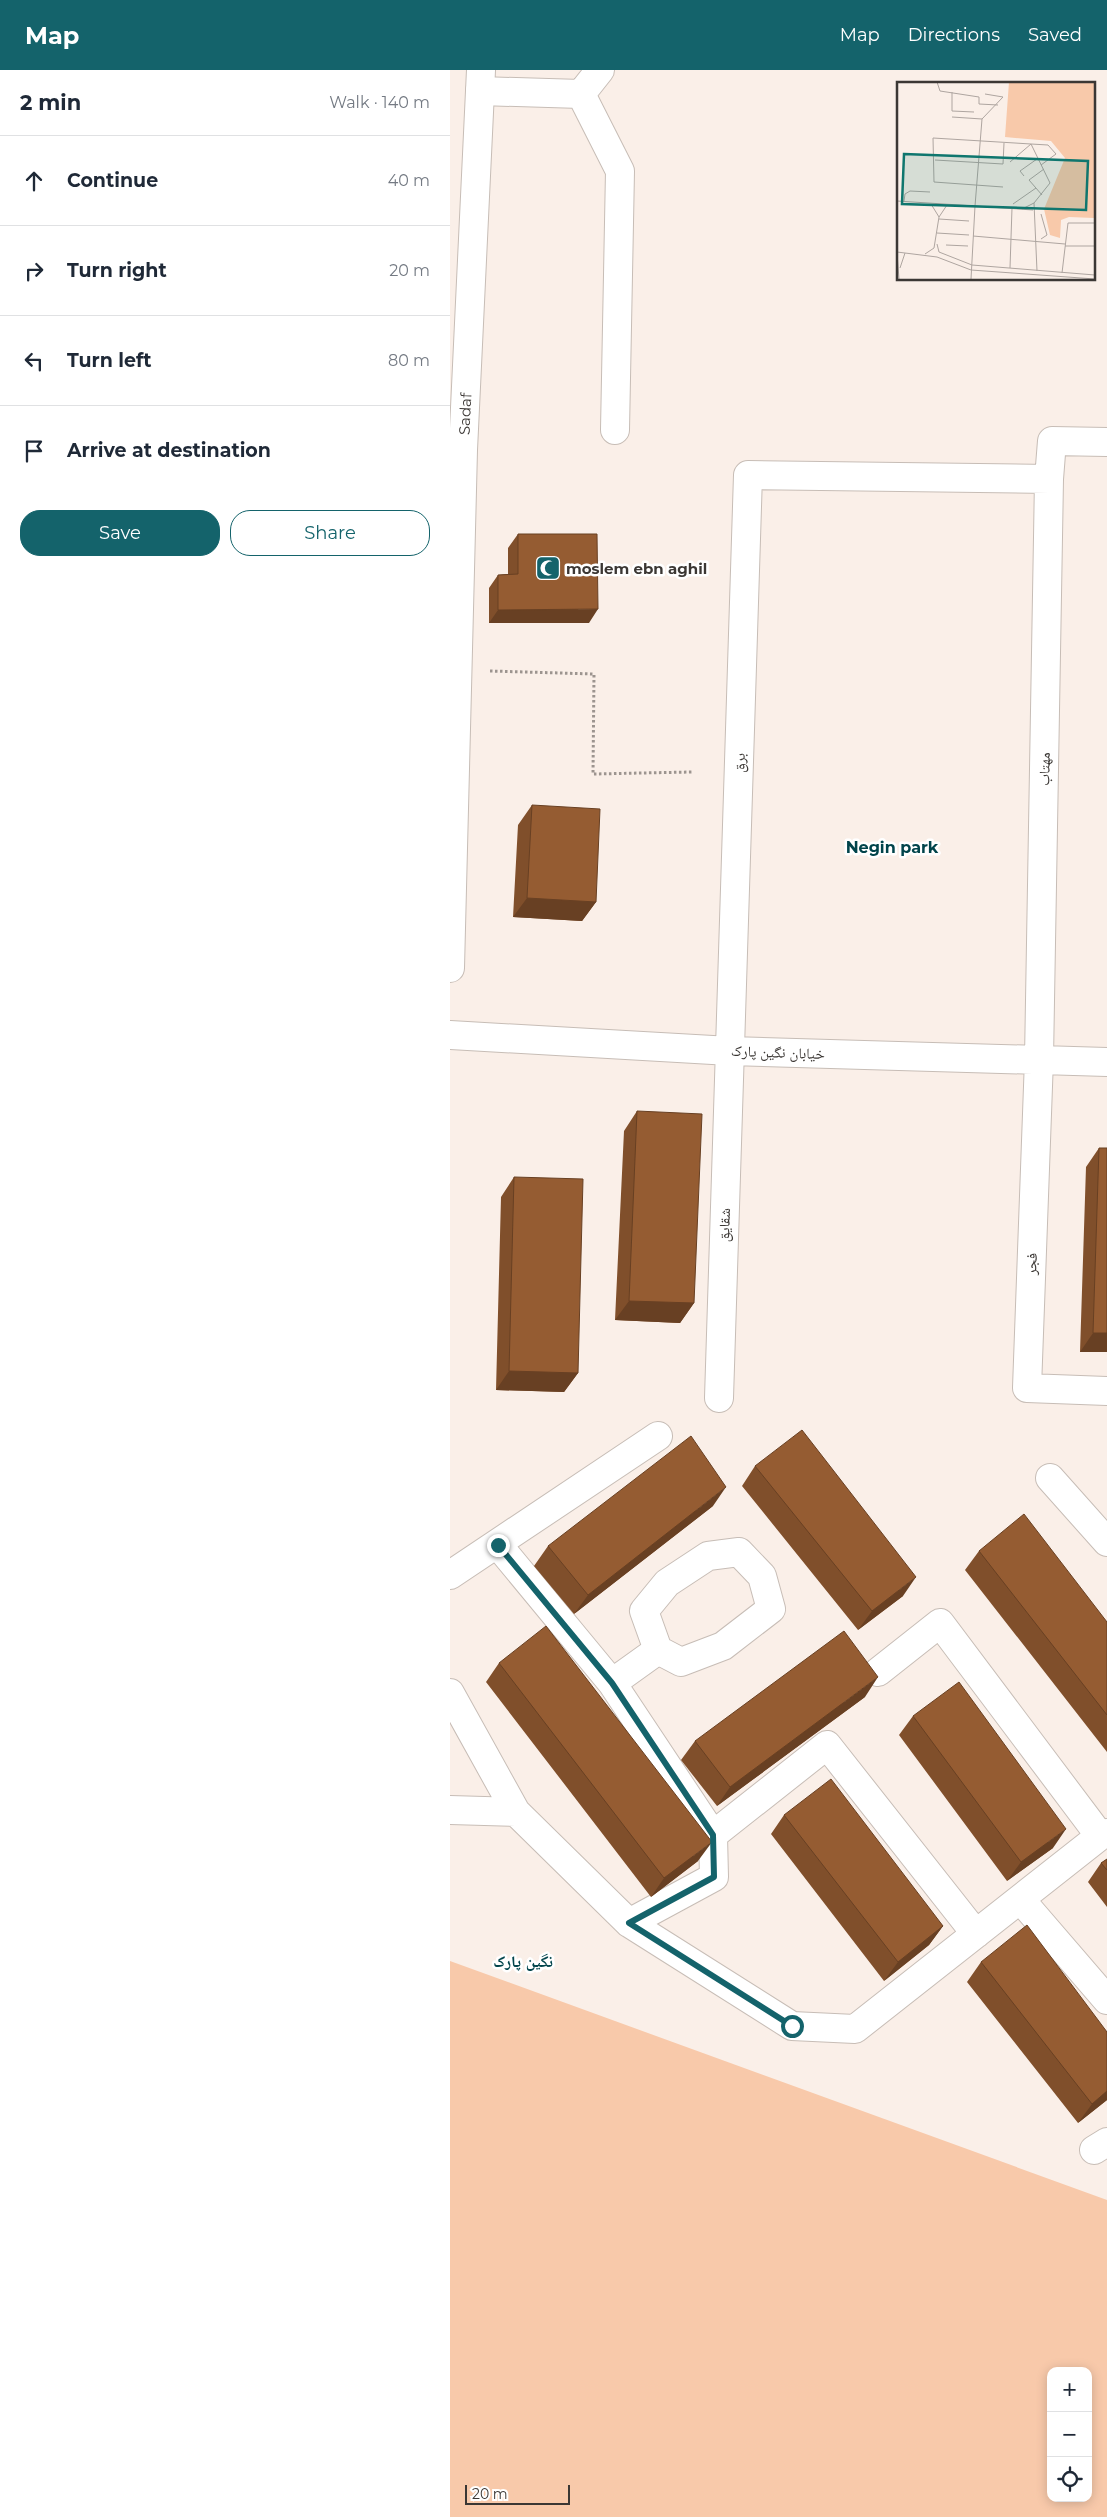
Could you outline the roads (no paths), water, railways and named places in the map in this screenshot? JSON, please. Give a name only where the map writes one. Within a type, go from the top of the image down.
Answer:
[{"type":"street","points":[[581,94],[600,70]]},
{"type":"street","points":[[480,81],[581,94]]},
{"type":"street","name":"Sadaf","points":[[450,968],[464,440],[480,81]]},
{"type":"street","points":[[581,94],[620,171],[614,430]]},
{"type":"street","name":"مهتاب","points":[[1039,1059],[1052,441],[1107,442]]},
{"type":"street","name":"برق","points":[[730,1051],[748,474],[1050,479]]},
{"type":"street","name":"خیابان نگین پارک","points":[[450,1034],[730,1051],[1107,1062]]},
{"type":"street","name":"شقایق","points":[[719,1398],[730,1051]]},
{"type":"street","name":"فجر","points":[[1039,1059],[1027,1388],[1107,1391]]},
{"type":"street","points":[[450,1575],[498,1545],[658,1436]]},
{"type":"street","points":[[1050,1478],[1107,1542]]},
{"type":"street","points":[[498,1545],[612,1683],[713,1835],[714,1877],[629,1923]]},
{"type":"street","points":[[739,1552],[762,1576],[771,1609],[746,1630],[723,1646],[681,1662],[658,1650],[644,1611],[667,1583],[708,1556],[739,1552]]},
{"type":"street","points":[[450,1693],[516,1812],[629,1923],[792,2026],[855,2029],[1104,1834],[940,1623],[878,1672]]},
{"type":"street","points":[[612,1683],[658,1650]]},
{"type":"street","points":[[713,1835],[827,1745],[976,1934]]},
{"type":"street","points":[[450,1810],[516,1812]]},
{"type":"street","points":[[1020,1899],[1107,2000]]},
{"type":"place","name":"moslem ebn aghil","points":[[548,568]]},
{"type":"district","name":"Negin park","points":[[892,847]]},
{"type":"district","name":"نگین پارک","points":[[523,1961]]}]
